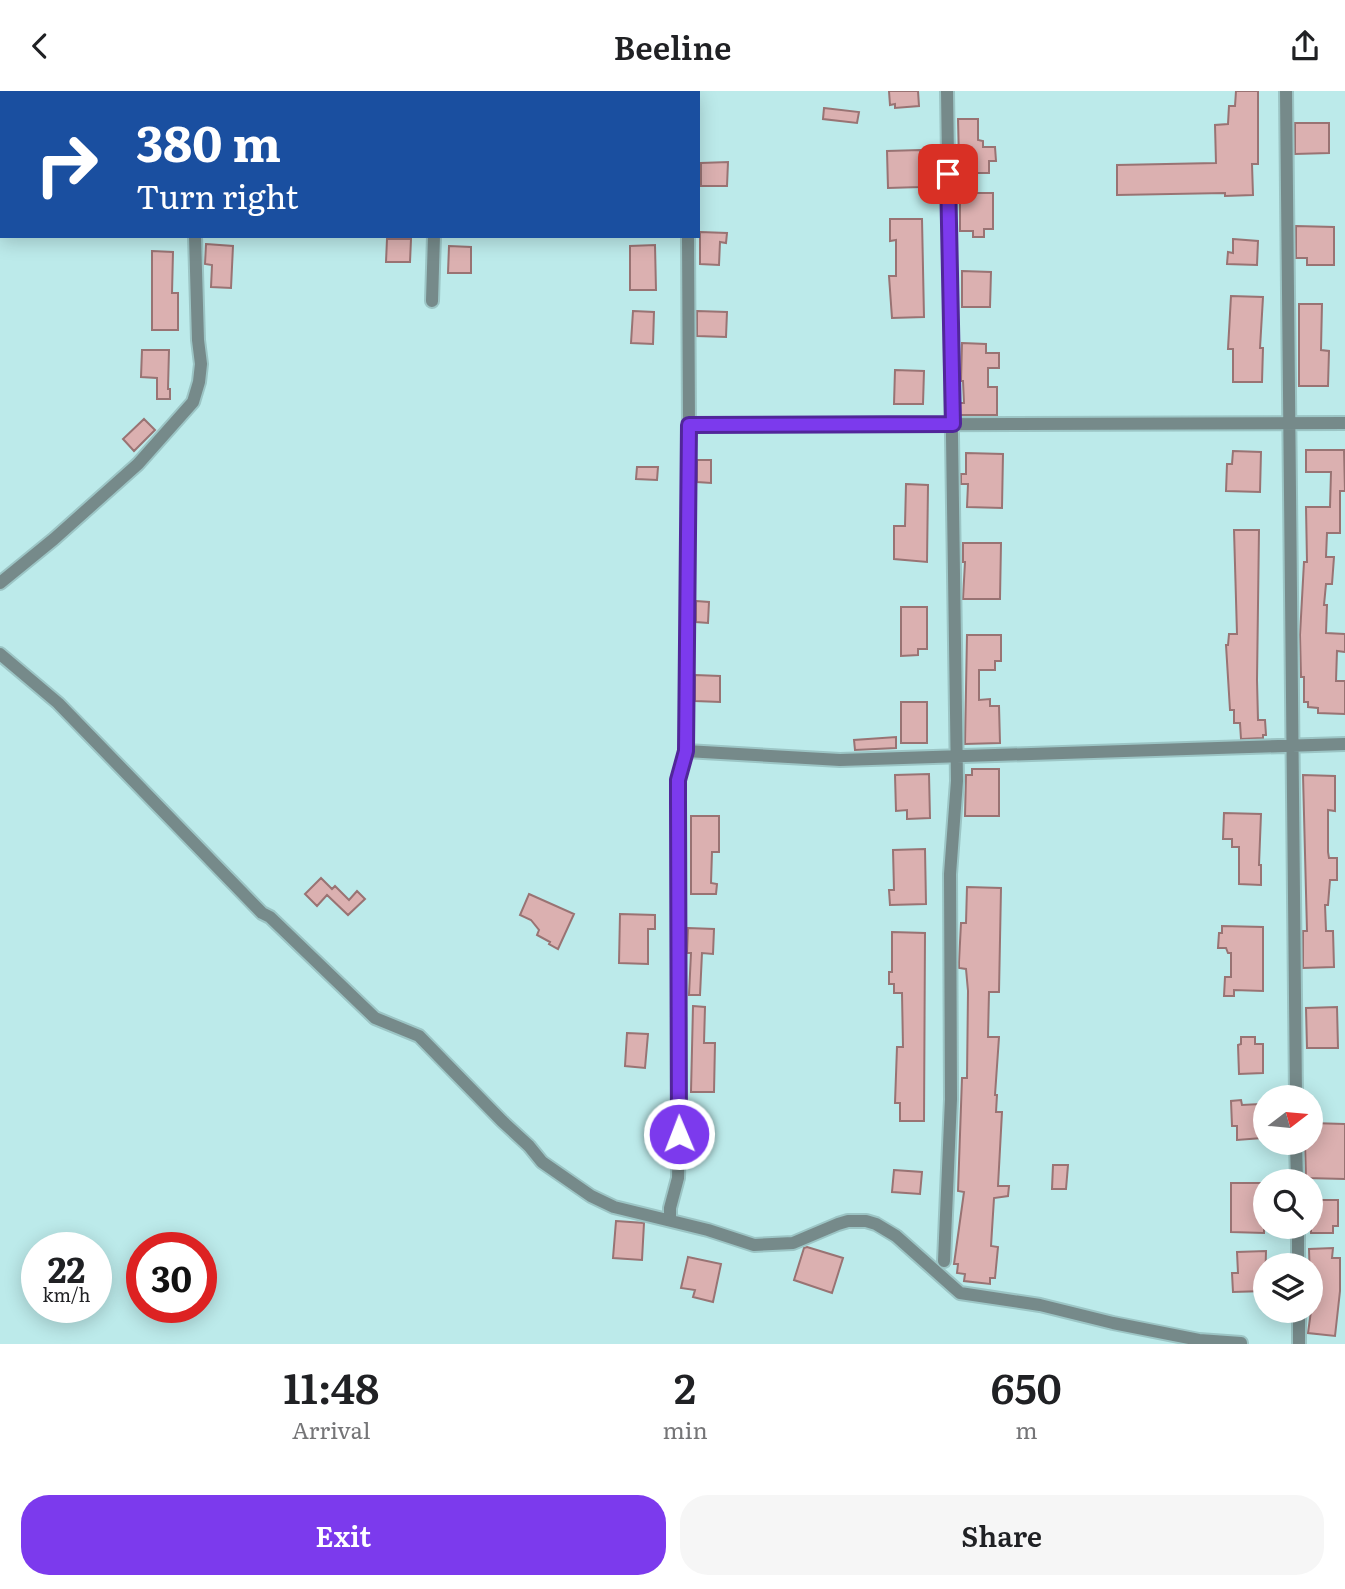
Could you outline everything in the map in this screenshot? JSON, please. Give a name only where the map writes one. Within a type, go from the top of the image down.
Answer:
[{"type":"street","points":[[944,1261],[951,1099],[950,874],[957,781],[947,91]]},
{"type":"street","points":[[1286,91],[1296,1085]]},
{"type":"street","points":[[0,583],[138,464],[193,402],[201,364],[195,238]]},
{"type":"street","points":[[432,300],[434,238]]},
{"type":"street","points":[[670,1220],[670,1208],[678,1178],[679,1134],[678,780],[686,751],[688,238]]},
{"type":"street","points":[[689,425],[1345,423]]},
{"type":"street","points":[[0,654],[58,702],[149,799],[331,978],[375,1018],[419,1036],[542,1162],[591,1196],[614,1207],[670,1220],[754,1245],[793,1243],[848,1221],[866,1221],[896,1236],[960,1293],[971,1297],[997,1297],[1199,1340],[1241,1343]]},
{"type":"street","points":[[686,751],[840,760],[1345,744]]},
{"type":"street","points":[[1299,1323],[1299,1344]]},
{"type":"building","points":[[889,91],[918,91],[919,106],[895,108],[895,104],[890,105]]},
{"type":"building","points":[[1236,91],[1258,91],[1258,164],[1252,164],[1253,195],[1117,195],[1117,165],[1216,163],[1215,125],[1228,124],[1229,106],[1235,106]]},
{"type":"building","points":[[824,108],[859,112],[857,123],[823,119]]},
{"type":"building","points":[[958,119],[978,119],[978,140],[983,141],[983,147],[995,147],[996,161],[989,161],[989,173],[962,173],[962,161],[959,161]]},
{"type":"building","points":[[1295,123],[1329,123],[1329,153],[1295,154]]},
{"type":"building","points":[[920,150],[921,187],[888,188],[887,151]]},
{"type":"building","points":[[728,162],[727,186],[701,186],[701,163]]},
{"type":"building","points":[[960,193],[993,193],[993,229],[984,229],[984,237],[973,237],[973,231],[960,231]]},
{"type":"building","points":[[890,219],[922,219],[924,317],[892,318],[889,276],[896,276],[896,240],[890,241]]},
{"type":"building","points":[[1296,226],[1334,227],[1334,265],[1307,265],[1307,258],[1296,258]]},
{"type":"building","points":[[700,232],[727,233],[726,243],[720,242],[719,265],[700,264]]},
{"type":"building","points":[[387,239],[411,239],[410,262],[386,262]]},
{"type":"building","points":[[1233,239],[1258,241],[1257,265],[1227,264],[1228,252],[1233,253]]},
{"type":"building","points":[[206,244],[233,246],[231,288],[211,287],[212,265],[205,264]]},
{"type":"building","points":[[655,245],[656,290],[630,290],[630,246]]},
{"type":"building","points":[[449,246],[471,247],[471,273],[448,273]]},
{"type":"building","points":[[152,251],[173,252],[172,293],[178,293],[178,330],[152,330]]},
{"type":"building","points":[[962,271],[991,272],[990,307],[962,307]]},
{"type":"building","points":[[1231,296],[1263,297],[1260,348],[1263,348],[1262,382],[1233,382],[1233,349],[1228,349]]},
{"type":"building","points":[[1299,304],[1322,304],[1321,350],[1329,351],[1328,386],[1299,386]]},
{"type":"building","points":[[633,311],[654,312],[653,344],[631,343]]},
{"type":"building","points":[[697,311],[727,312],[726,337],[697,336]]},
{"type":"building","points":[[962,343],[986,344],[986,353],[999,353],[999,368],[988,368],[988,387],[997,387],[997,415],[960,415],[960,403],[964,403],[961,381]]},
{"type":"building","points":[[142,350],[169,350],[170,399],[157,399],[157,378],[141,377]]},
{"type":"building","points":[[895,370],[924,371],[923,404],[894,404]]},
{"type":"building","points":[[144,419],[155,430],[134,451],[123,439]]},
{"type":"building","points":[[1306,450],[1344,450],[1345,491],[1340,491],[1340,533],[1327,533],[1326,557],[1334,557],[1332,584],[1326,584],[1324,605],[1327,605],[1326,633],[1345,634],[1345,652],[1337,651],[1336,681],[1345,681],[1345,714],[1318,713],[1318,708],[1308,707],[1308,702],[1304,702],[1300,635],[1304,562],[1307,562],[1306,507],[1330,507],[1331,472],[1306,472]]},
{"type":"building","points":[[1233,451],[1261,452],[1260,492],[1226,491],[1227,464],[1232,464]]},
{"type":"building","points":[[966,453],[1003,454],[1002,508],[967,507],[968,484],[961,484],[961,474],[966,474]]},
{"type":"building","points":[[697,460],[711,460],[711,483],[697,482]]},
{"type":"building","points":[[637,467],[658,467],[657,480],[636,479]]},
{"type":"building","points":[[906,484],[928,485],[927,562],[894,559],[894,526],[905,526]]},
{"type":"building","points":[[1234,530],[1259,530],[1257,680],[1258,720],[1265,720],[1266,735],[1263,735],[1263,738],[1241,739],[1240,723],[1234,723],[1234,710],[1230,710],[1226,645],[1229,634],[1237,634]]},
{"type":"building","points":[[963,543],[1001,543],[1000,599],[963,599]]},
{"type":"building","points":[[696,601],[709,602],[708,623],[696,622]]},
{"type":"building","points":[[901,607],[927,607],[927,649],[918,649],[918,655],[901,656]]},
{"type":"building","points":[[967,635],[1001,635],[1001,661],[995,661],[995,670],[979,670],[979,700],[990,699],[990,706],[999,706],[1000,743],[965,744]]},
{"type":"building","points":[[695,675],[720,676],[720,702],[695,701]]},
{"type":"building","points":[[901,702],[927,702],[927,743],[901,743]]},
{"type":"building","points":[[896,737],[896,748],[855,750],[854,740]]},
{"type":"building","points":[[972,769],[999,769],[999,816],[965,816],[966,775],[972,775]]},
{"type":"building","points":[[929,774],[930,818],[907,819],[907,810],[896,811],[895,775]]},
{"type":"building","points":[[1303,775],[1335,776],[1335,811],[1328,810],[1328,852],[1329,858],[1337,858],[1337,880],[1330,880],[1328,905],[1325,905],[1326,931],[1333,931],[1334,967],[1303,968],[1303,931],[1307,931]]},
{"type":"building","points":[[1224,813],[1261,814],[1261,885],[1239,884],[1239,847],[1232,847],[1232,839],[1223,839]]},
{"type":"building","points":[[691,816],[719,816],[719,852],[712,852],[711,883],[717,884],[716,894],[691,894]]},
{"type":"building","points":[[925,849],[926,904],[890,905],[889,890],[894,890],[893,850]]},
{"type":"building","points":[[321,878],[332,889],[335,886],[349,900],[357,891],[365,899],[348,915],[327,895],[317,906],[305,894]]},
{"type":"building","points":[[967,887],[1001,888],[999,992],[989,992],[988,1037],[999,1037],[995,1095],[996,1112],[1002,1112],[998,1186],[1009,1186],[1008,1196],[994,1198],[991,1246],[998,1247],[995,1278],[990,1278],[990,1284],[964,1281],[965,1274],[957,1273],[958,1264],[954,1264],[964,1192],[958,1191],[962,1078],[967,1078],[968,991],[966,969],[959,968],[959,962],[961,923],[966,923]]},
{"type":"building","points":[[529,894],[574,914],[558,949],[537,935],[539,930],[531,920],[520,915]]},
{"type":"building","points":[[620,914],[655,915],[655,929],[648,929],[648,964],[619,963]]},
{"type":"building","points":[[1222,926],[1263,927],[1263,991],[1234,990],[1234,996],[1224,996],[1225,977],[1231,977],[1231,953],[1228,953],[1226,948],[1218,948]]},
{"type":"building","points":[[688,928],[714,929],[713,954],[702,953],[700,995],[689,995],[691,953],[687,953]]},
{"type":"building","points":[[892,932],[925,933],[924,1121],[900,1121],[900,1103],[895,1103],[897,1047],[903,1047],[902,993],[894,993],[894,984],[889,984],[889,972],[892,972]]},
{"type":"building","points":[[693,1006],[705,1007],[704,1043],[715,1043],[714,1092],[691,1092]]},
{"type":"building","points":[[1337,1007],[1338,1048],[1307,1048],[1306,1008]]},
{"type":"building","points":[[627,1033],[648,1034],[645,1068],[625,1066]]},
{"type":"building","points":[[1241,1037],[1255,1037],[1255,1044],[1263,1044],[1263,1073],[1239,1074],[1238,1045],[1241,1044]]},
{"type":"building","points":[[1241,1100],[1242,1105],[1253,1104],[1253,1139],[1237,1140],[1237,1126],[1232,1126],[1231,1101]]},
{"type":"building","points":[[1323,1123],[1345,1124],[1345,1179],[1323,1178],[1323,1169],[1306,1169],[1305,1155],[1323,1155]]},
{"type":"building","points":[[1053,1165],[1068,1165],[1066,1189],[1052,1189]]},
{"type":"building","points":[[894,1170],[922,1172],[920,1194],[892,1192]]},
{"type":"building","points":[[1231,1183],[1253,1183],[1253,1233],[1231,1232]]},
{"type":"building","points":[[1323,1200],[1338,1200],[1338,1226],[1333,1226],[1333,1233],[1323,1233]]},
{"type":"building","points":[[616,1221],[644,1223],[642,1260],[613,1258]]},
{"type":"building","points":[[804,1248],[843,1258],[832,1293],[794,1280]]},
{"type":"building","points":[[1333,1248],[1332,1258],[1340,1258],[1340,1291],[1335,1336],[1308,1333],[1309,1323],[1323,1323],[1323,1253],[1309,1253],[1309,1249]]},
{"type":"building","points":[[1266,1251],[1253,1253],[1253,1291],[1233,1292],[1232,1273],[1238,1273],[1237,1252]]},
{"type":"building","points":[[688,1257],[721,1264],[713,1302],[693,1297],[695,1290],[681,1288]]},
{"type":"route","points":[[679,1134],[678,780],[686,751],[689,425],[953,424],[948,174]]}]
